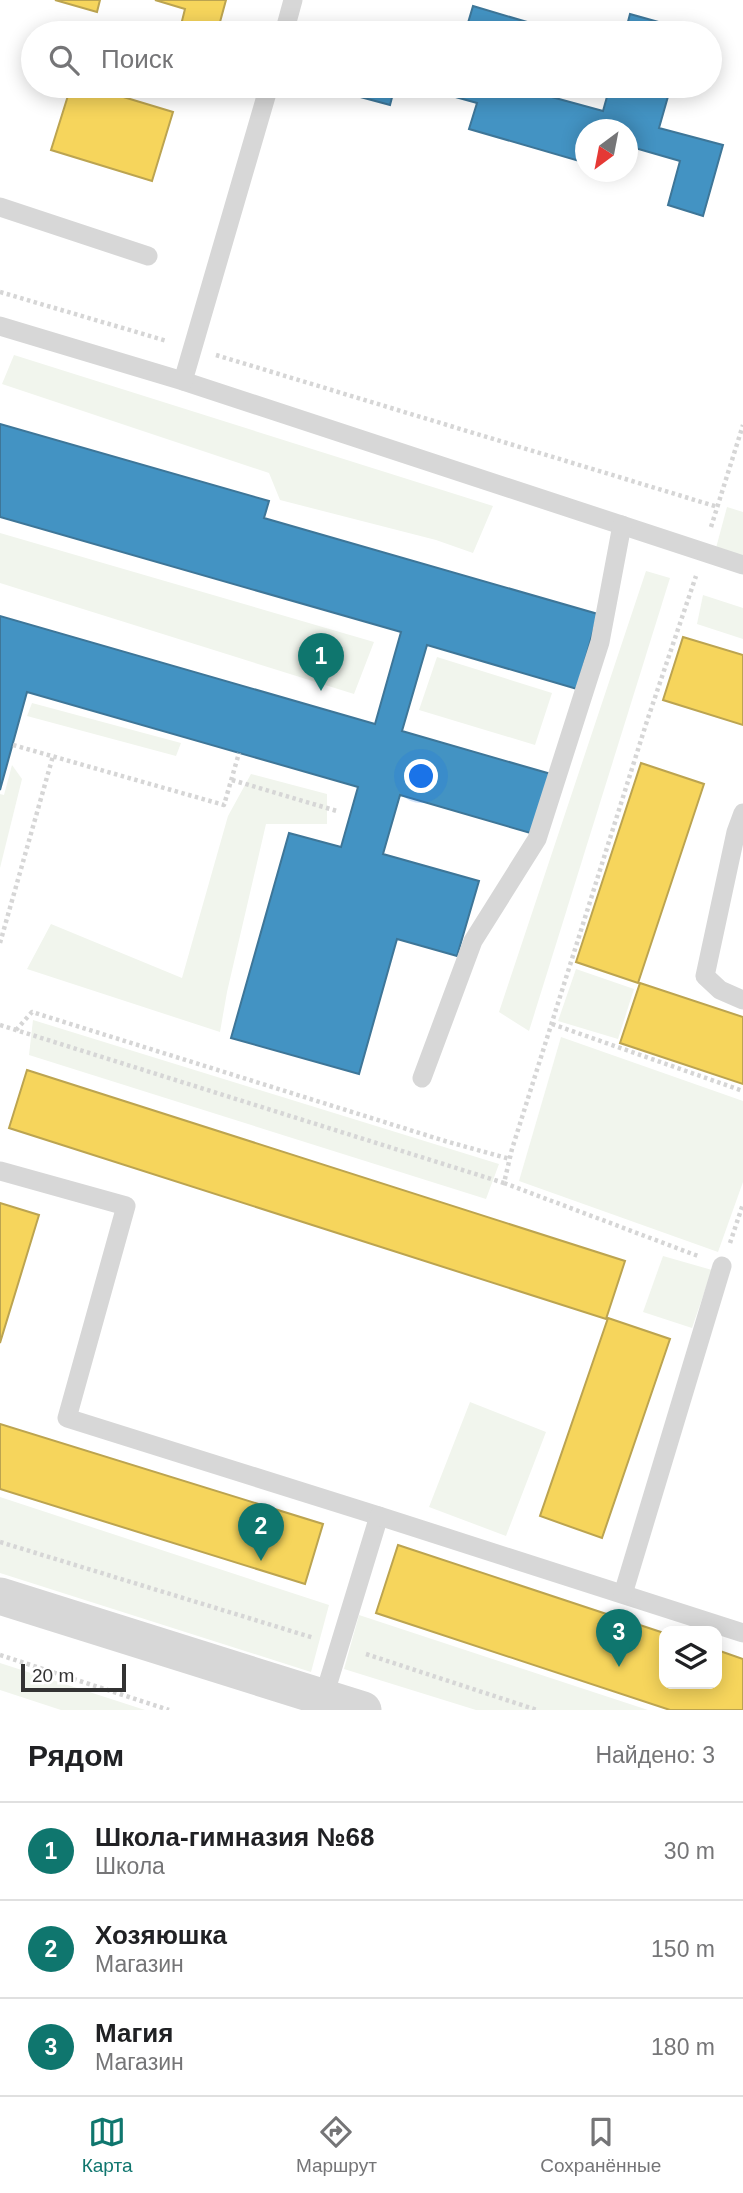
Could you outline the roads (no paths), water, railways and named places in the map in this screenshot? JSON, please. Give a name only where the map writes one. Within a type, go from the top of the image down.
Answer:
[{"type":"street","points":[[0,1596],[321,1704],[363,1710]]},
{"type":"lane","points":[[287,21],[293,0]]},
{"type":"lane","points":[[183,382],[266,98]]},
{"type":"lane","points":[[0,207],[148,256]]},
{"type":"lane","points":[[0,326],[183,382],[743,565]]},
{"type":"lane","points":[[422,1078],[473,941],[537,839],[600,642],[622,525]]},
{"type":"lane","points":[[743,813],[736,832],[705,976],[720,990],[743,1000]]},
{"type":"lane","points":[[0,1171],[125,1206],[67,1418],[743,1633]]},
{"type":"lane","points":[[622,1594],[722,1266]]},
{"type":"lane","points":[[321,1704],[379,1516]]},
{"type":"place","name":"Школа-гимназия №68","points":[[321,691]]},
{"type":"place","name":"Хозяюшка","points":[[261,1561]]},
{"type":"place","name":"Магия","points":[[619,1667]]}]
